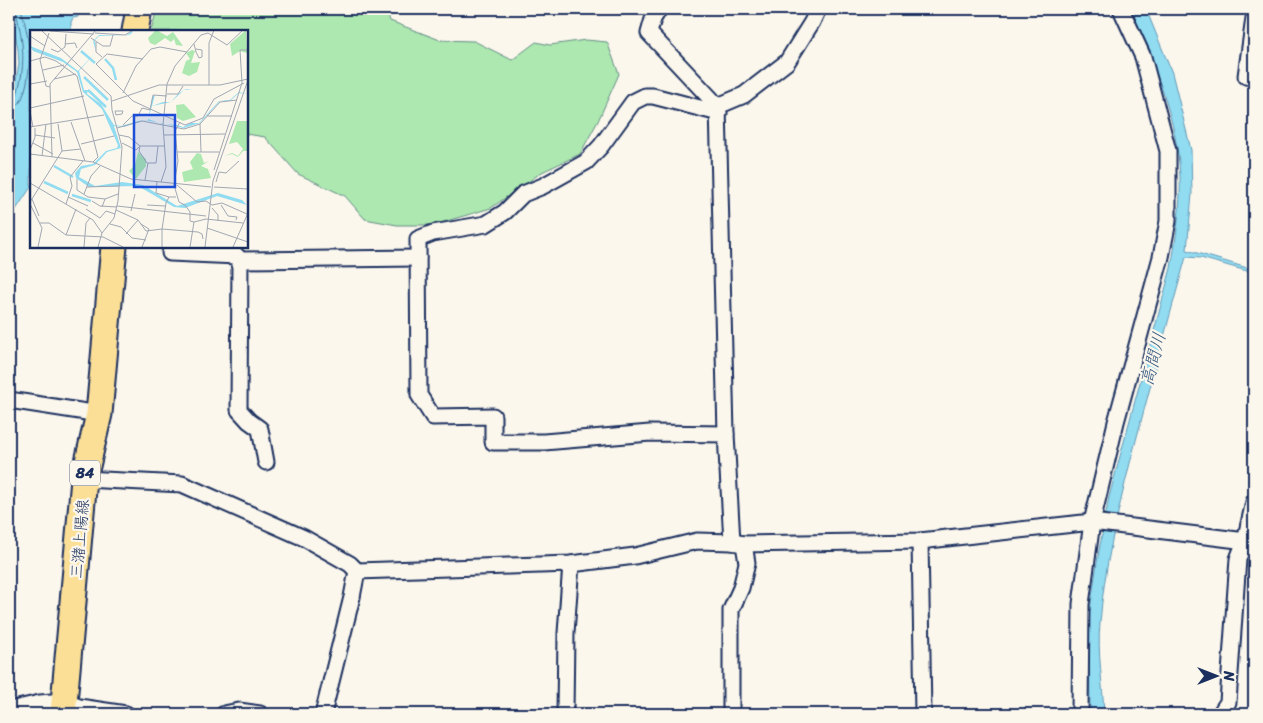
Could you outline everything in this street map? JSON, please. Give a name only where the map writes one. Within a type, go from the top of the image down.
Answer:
[{"type":"main road","points":[[135,30],[138,9]]},
{"type":"main road","name":"三潴上陽線","points":[[64,708],[84,479],[99,414],[114,248]]},
{"type":"street","points":[[659,9],[653,20],[650,33],[715,107],[726,434],[738,543],[746,563],[741,588],[731,610],[731,714]]},
{"type":"street","points":[[726,434],[650,433],[544,442],[493,442],[493,416],[433,417],[419,395],[418,239],[433,233],[486,224],[505,212],[523,194],[543,186],[586,162],[601,146],[633,102],[645,96],[715,107],[744,95],[787,62],[818,9]]},
{"type":"street","points":[[1080,714],[1081,604],[1092,522],[1116,422],[1162,257],[1168,222],[1168,151],[1143,58],[1122,9]]},
{"type":"street","points":[[1254,18],[1246,76],[1254,77]]},
{"type":"street","points":[[170,253],[418,258]]},
{"type":"street","points":[[236,254],[239,410],[260,429],[266,462]]},
{"type":"street","points":[[9,400],[99,414]]},
{"type":"street","points":[[84,479],[182,484],[304,538],[350,564],[357,571],[571,564],[635,556],[698,540],[738,543],[920,541],[1092,522],[1250,542]]},
{"type":"street","points":[[1220,714],[1228,702],[1238,559],[1250,542],[1254,502]]},
{"type":"street","points":[[920,541],[923,714]]},
{"type":"street","points":[[565,714],[566,633],[571,564]]},
{"type":"street","points":[[323,714],[357,571]]},
{"type":"street","points":[[9,710],[40,703],[64,708],[80,707],[126,714]]},
{"type":"street","points":[[224,714],[239,711],[260,714]]},
{"type":"green space","points":[[157,9],[386,9],[390,21],[440,40],[474,41],[512,60],[536,42],[550,45],[586,40],[607,42],[619,74],[598,121],[580,154],[542,172],[491,208],[433,225],[397,225],[365,219],[345,196],[298,174],[265,137],[248,134],[248,30],[151,30]]},
{"type":"water","points":[[11,9],[76,9],[78,17],[73,18],[71,30],[30,30],[30,188],[9,220],[9,103],[19,64]]},
{"type":"water","name":"高間川","points":[[1131,9],[1146,9],[1172,73],[1191,150],[1192,194],[1187,250],[1254,270],[1254,273],[1201,258],[1186,257],[1120,502],[1105,583],[1099,634],[1104,714],[1090,714],[1089,617],[1098,556],[1109,497],[1171,268],[1180,200],[1178,156],[1169,113],[1163,91]]}]
